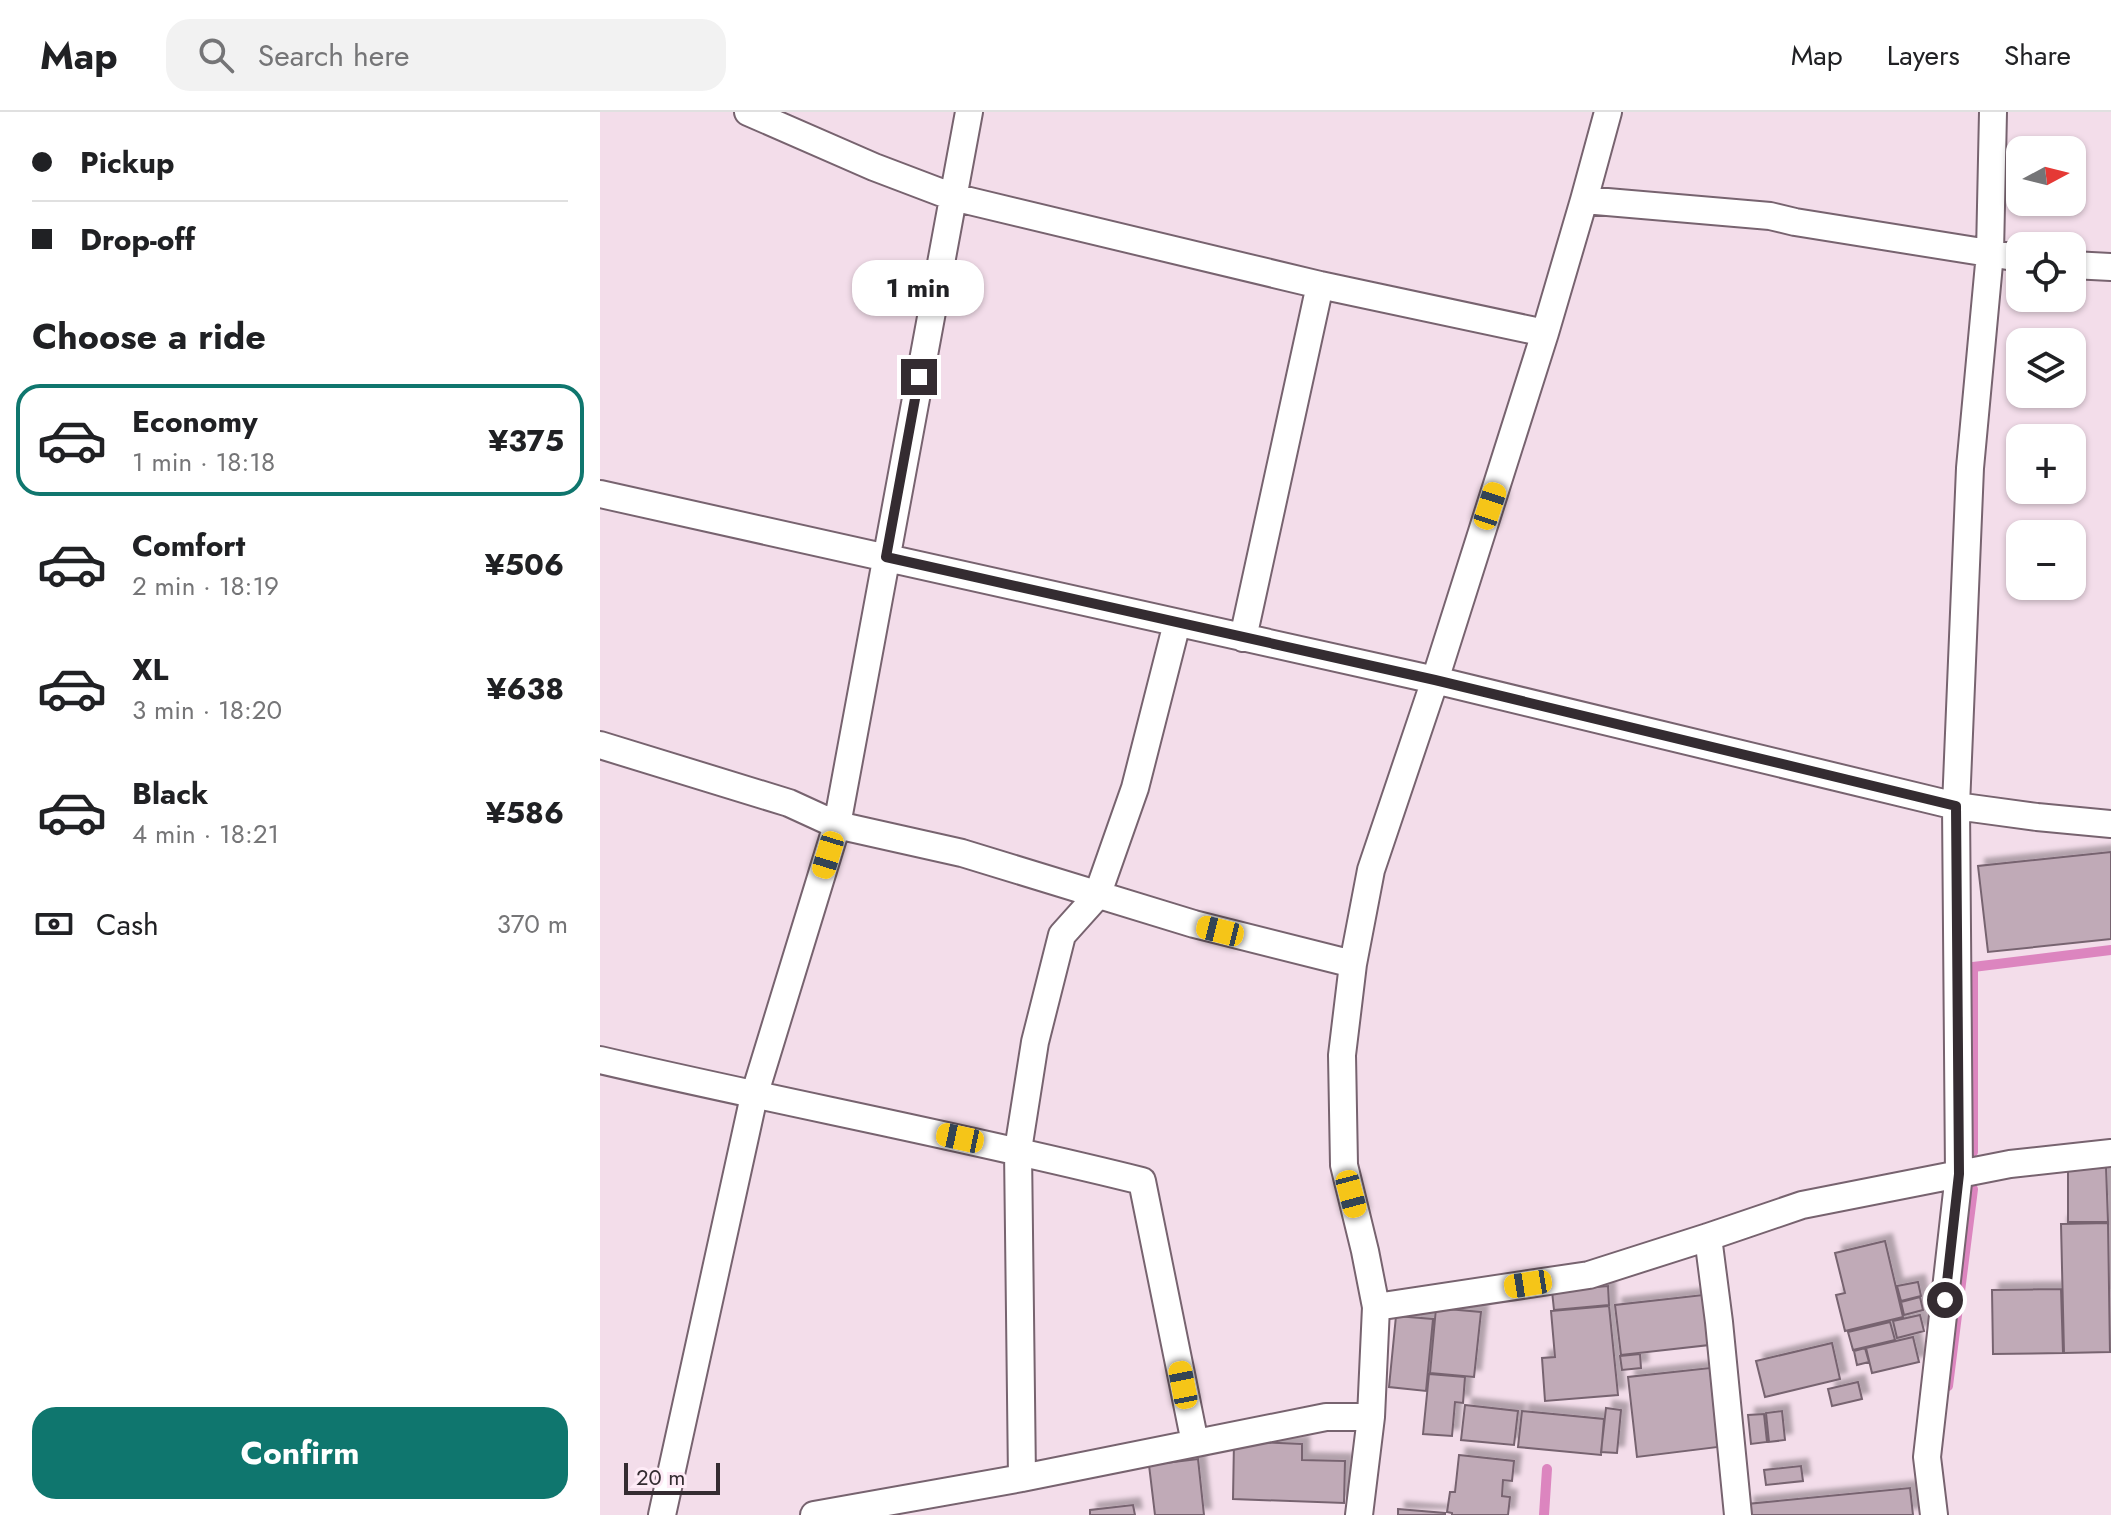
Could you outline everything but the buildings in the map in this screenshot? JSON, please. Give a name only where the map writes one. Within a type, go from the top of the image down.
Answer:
[{"type":"street","points":[[748,112],[874,167],[953,197],[1320,285],[1545,333]]},
{"type":"street","points":[[662,1515],[754,1096],[837,825],[969,112]]},
{"type":"street","points":[[1359,1515],[1371,1417],[1376,1307],[1344,1165],[1342,1055],[1353,964],[1371,870],[1545,333],[1608,112]]},
{"type":"street","points":[[1934,1515],[1927,1457],[1959,1174],[1956,806],[1970,468],[1990,253],[1993,112]]},
{"type":"street","points":[[1584,200],[1770,216],[2006,256]]},
{"type":"street","points":[[2086,266],[2111,267]]},
{"type":"street","points":[[1243,638],[1320,285]]},
{"type":"street","points":[[600,494],[1435,680],[1956,806],[2111,824]]},
{"type":"street","points":[[1022,1478],[1018,1150],[1035,1042],[1062,935],[1097,896],[1135,788],[1177,623]]},
{"type":"street","points":[[600,745],[789,803],[837,825],[962,853],[1194,924],[1353,964]]},
{"type":"street","points":[[600,1060],[754,1096],[1018,1150],[1142,1181],[1195,1443]]},
{"type":"street","points":[[1376,1307],[1589,1275],[1802,1205],[2010,1164],[2111,1153]]},
{"type":"street","points":[[1708,1237],[1738,1515]]},
{"type":"street","points":[[814,1515],[1022,1478],[1326,1417],[1371,1417]]},
{"type":"waterway","points":[[1973,1152],[1973,967],[2111,950]]},
{"type":"waterway","points":[[1948,1386],[1973,1189]]},
{"type":"waterway","points":[[1544,1515],[1547,1469]]},
{"type":"route","points":[[919,377],[886,557],[1435,680],[1956,806],[1959,1174],[1945,1300]]}]
